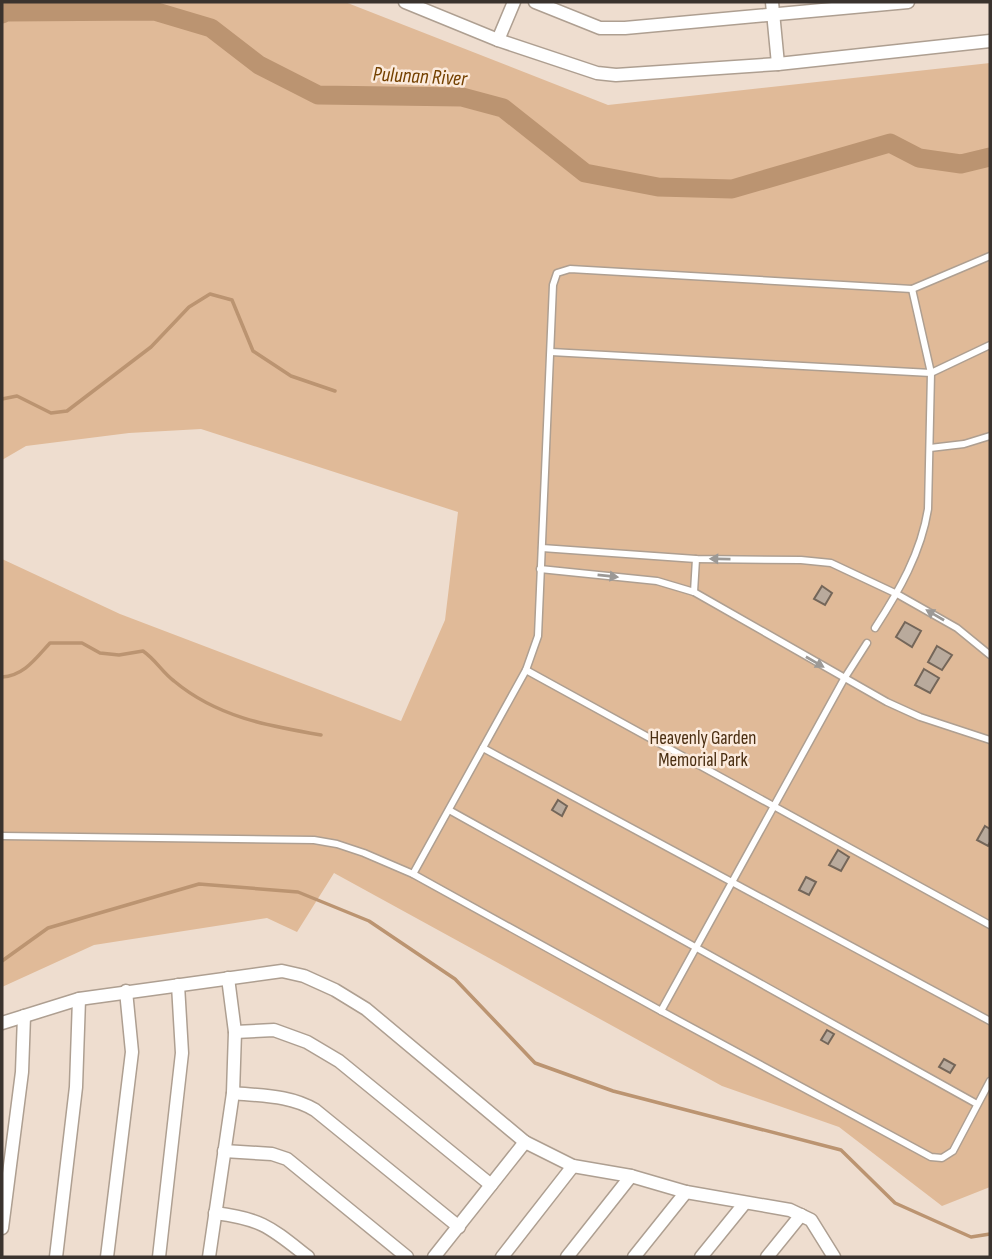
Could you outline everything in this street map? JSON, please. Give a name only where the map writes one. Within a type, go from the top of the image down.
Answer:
[{"type":"street","points":[[405,2],[498,40],[597,73],[616,75],[778,64],[990,41]]},
{"type":"street","points":[[498,40],[514,2]]},
{"type":"street","points":[[536,2],[600,28],[625,28],[773,8],[908,2]]},
{"type":"street","points":[[773,8],[778,64]]},
{"type":"street","points":[[2,1023],[79,999],[127,991],[282,971],[304,976],[335,990],[366,1009],[525,1142],[573,1166],[631,1176],[686,1192],[790,1210],[811,1220],[834,1257]]},
{"type":"street","points":[[209,1257],[233,1093],[234,1032],[228,978]]},
{"type":"street","points":[[159,1257],[182,1053],[178,985]]},
{"type":"street","points":[[107,1257],[132,1052],[127,991]]},
{"type":"street","points":[[56,1257],[76,1087],[79,999]]},
{"type":"street","points":[[2,1228],[22,1072],[24,1016]]},
{"type":"street","points":[[234,1032],[274,1030],[307,1042],[340,1061],[491,1185]]},
{"type":"street","points":[[233,1093],[288,1098],[302,1102],[459,1227]]},
{"type":"street","points":[[434,1257],[525,1142]]},
{"type":"street","points":[[224,1152],[272,1154],[287,1159],[407,1257]]},
{"type":"street","points":[[502,1257],[573,1166]]},
{"type":"street","points":[[567,1257],[631,1176]]},
{"type":"street","points":[[634,1257],[686,1192]]},
{"type":"street","points":[[701,1257],[744,1203]]},
{"type":"street","points":[[215,1213],[257,1220],[272,1228],[308,1257]]},
{"type":"street","points":[[767,1257],[801,1215]]},
{"type":"lane","points":[[413,874],[526,670],[538,636],[553,285],[557,273],[570,269],[912,289],[990,256]]},
{"type":"lane","points":[[875,628],[897,594],[925,531],[928,509],[931,373],[912,289]]},
{"type":"lane","points":[[551,352],[931,373],[990,345]]},
{"type":"lane","points":[[930,448],[964,444],[990,436]]},
{"type":"lane","points":[[542,548],[696,559],[801,560],[831,563],[897,594],[957,628],[990,655]]},
{"type":"lane","points":[[694,592],[696,559]]},
{"type":"lane","points":[[540,569],[657,582],[694,592],[844,679],[920,717],[990,740]]},
{"type":"lane","points":[[661,1011],[844,679],[867,643]]},
{"type":"lane","points":[[526,670],[990,925]]},
{"type":"lane","points":[[483,748],[990,1021]]},
{"type":"lane","points":[[449,810],[977,1104]]},
{"type":"lane","points":[[2,836],[314,841],[337,844],[364,853],[413,874],[931,1157],[942,1158],[953,1151],[990,1081]]},
{"type":"green space","name":"Heavenly Garden Memorial Park","points":[[2,2],[345,2],[608,105],[990,63],[990,1187],[942,1206],[839,1127],[722,1086],[334,873],[297,932],[267,918],[94,945],[2,987],[2,559],[120,614],[401,721],[445,620],[458,512],[201,429],[129,433],[26,446],[2,460]]},
{"type":"building","points":[[822,586],[832,593],[825,605],[814,599]]},
{"type":"building","points":[[905,622],[921,631],[912,647],[896,637]]},
{"type":"building","points":[[937,646],[952,655],[942,670],[928,662]]},
{"type":"building","points":[[924,669],[939,678],[930,693],[915,685]]},
{"type":"building","points":[[558,800],[567,806],[562,816],[552,810]]},
{"type":"building","points":[[985,826],[990,829],[988,846],[977,840]]},
{"type":"building","points":[[838,850],[849,857],[841,871],[829,865]]},
{"type":"building","points":[[806,877],[816,882],[809,895],[799,890]]},
{"type":"building","points":[[827,1030],[834,1034],[828,1044],[821,1040]]},
{"type":"building","points":[[944,1059],[955,1065],[950,1073],[939,1067]]},
{"type":"waterway","name":"Pulunan River","points":[[2,14],[154,11],[211,28],[259,65],[318,95],[462,97],[503,108],[585,173],[658,187],[732,189],[890,143],[919,158],[961,164],[990,157]]},
{"type":"waterway","points":[[2,399],[17,396],[51,413],[67,411],[151,347],[189,307],[210,294],[232,300],[253,351],[291,376],[335,391]]},
{"type":"waterway","points":[[2,677],[23,670],[50,643],[82,643],[100,653],[119,655],[143,651],[190,693],[225,712],[282,728],[321,735]]},
{"type":"waterway","points":[[2,961],[48,928],[199,884],[298,892],[369,921],[455,979],[535,1063],[613,1091],[841,1150],[895,1203],[971,1237],[990,1234]]}]
